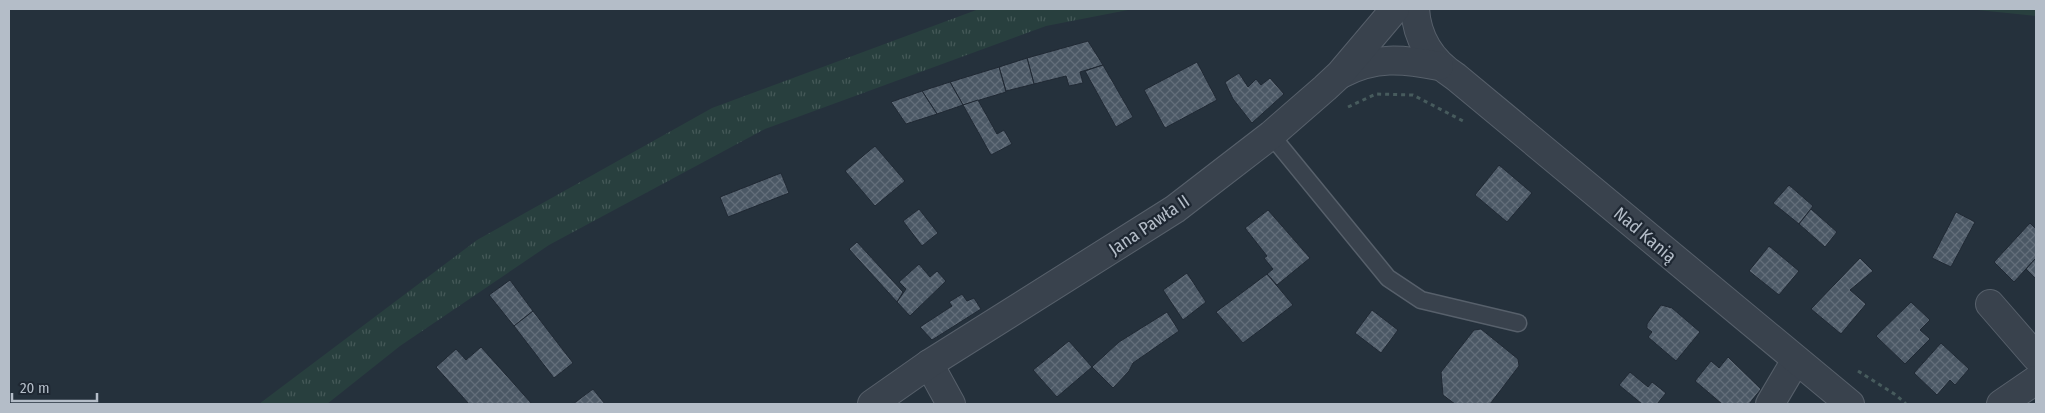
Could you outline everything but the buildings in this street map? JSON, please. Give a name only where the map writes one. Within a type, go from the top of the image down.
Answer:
[{"type":"street","name":"Jana Pawła II","points":[[872,404],[929,364],[1175,209],[1271,135],[1340,74],[1396,9]]},
{"type":"street","name":"Nad Kanią","points":[[1415,9],[1416,23],[1422,40],[1439,66],[1850,404]]},
{"type":"street","name":"Nad Kanią","points":[[1340,74],[1356,66],[1402,59],[1439,66]]},
{"type":"street","points":[[1990,304],[2036,358]]},
{"type":"street","points":[[1770,404],[1796,360]]},
{"type":"street","points":[[929,364],[951,404]]},
{"type":"street","points":[[2001,404],[2036,380]]},
{"type":"lane","points":[[1271,135],[1388,278],[1421,300],[1518,323]]},
{"type":"green space","points":[[979,9],[1133,9],[1046,26],[765,129],[549,245],[400,346],[327,404],[259,404],[477,240],[712,108]]},
{"type":"green space","points":[[1968,9],[2036,9],[2036,16]]}]
